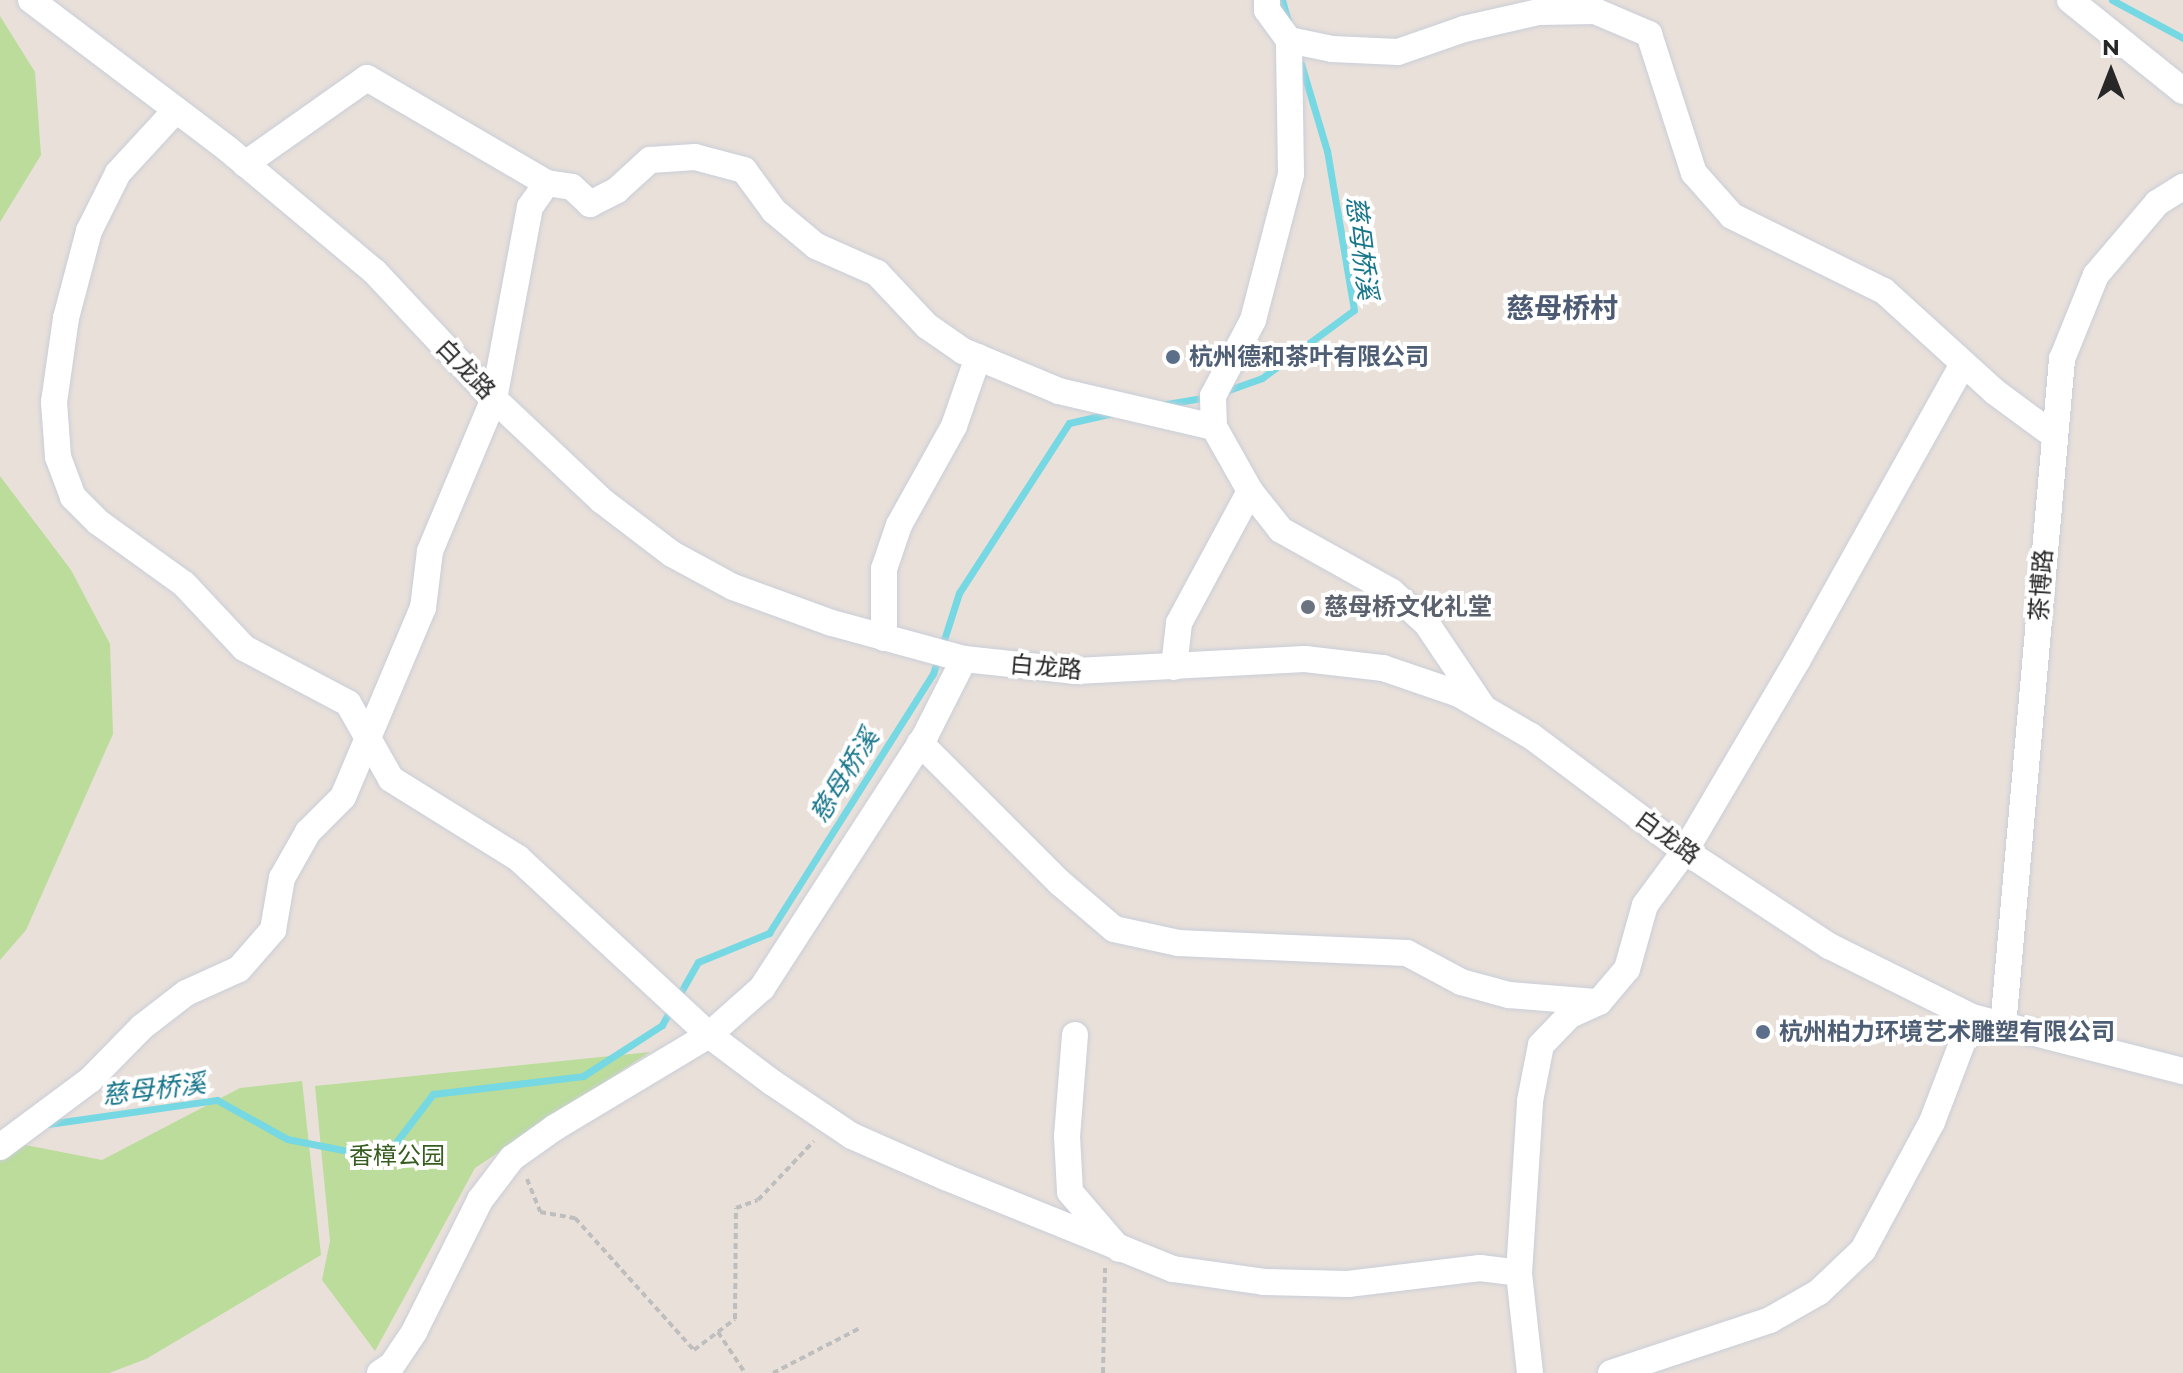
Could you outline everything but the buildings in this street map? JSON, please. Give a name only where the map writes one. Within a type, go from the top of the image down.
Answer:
[{"type":"street","name":"白龙路","points":[[31,0],[245,164],[375,272],[494,399],[601,500],[672,554],[733,587],[884,638],[964,659],[1076,671],[1305,659],[1383,668],[1459,694],[1531,736],[1685,851],[1829,946],[1972,1017],[2183,1071]]},
{"type":"street","points":[[1267,0],[1267,10],[1289,40],[1291,174],[1266,254],[1253,320],[1213,396],[1214,427],[1250,491],[1281,530],[1392,592],[1427,624],[1484,709]]},
{"type":"street","points":[[2070,0],[2183,91]]},
{"type":"street","points":[[1289,40],[1332,49],[1398,52],[1539,12],[1595,11],[1649,34],[1694,173],[1732,216],[1884,291],[1963,364],[2052,434]]},
{"type":"street","points":[[245,164],[367,78],[547,183],[572,187],[590,204],[617,190],[650,160],[695,157],[744,170],[774,211],[816,246],[877,273],[927,326],[978,357],[1059,391],[1214,427]]},
{"type":"street","points":[[176,110],[118,173],[89,231],[66,318],[54,402],[58,457],[73,497],[98,522],[184,584],[244,648],[348,703],[383,772],[409,794],[437,804],[518,858],[709,1035],[852,1136],[1113,1248],[1173,1269],[1264,1282],[1348,1284],[1480,1268],[1519,1273]]},
{"type":"street","points":[[0,1147],[90,1080],[142,1027],[186,993],[239,969],[273,930],[282,878],[308,832],[343,797],[423,608],[430,551],[494,399],[530,207],[547,183]]},
{"type":"street","name":"茶博路","points":[[2003,1027],[2052,434],[2062,359],[2096,275],[2157,203],[2183,187]]},
{"type":"street","points":[[884,638],[884,569],[899,525],[954,426],[978,357]]},
{"type":"street","points":[[1530,1373],[1519,1273],[1530,1101],[1541,1045],[1570,1015],[1599,1002],[1627,969],[1645,905],[1685,851],[1963,364]]},
{"type":"street","points":[[1174,667],[1179,623],[1250,491]]},
{"type":"street","points":[[390,1370],[442,1283],[480,1200],[518,1154],[709,1035],[762,988],[920,743],[964,659]]},
{"type":"street","points":[[920,743],[1059,882],[1114,929],[1178,943],[1407,953],[1461,982],[1509,995],[1599,1002]]},
{"type":"street","points":[[1611,1373],[1770,1320],[1819,1292],[1863,1250],[1932,1122],[1972,1017]]},
{"type":"street","points":[[1075,1035],[1067,1136],[1070,1192],[1113,1248]]},
{"type":"path","points":[[518,1154],[540,1212],[575,1218],[694,1350],[735,1319],[736,1208],[758,1200],[832,1122]]},
{"type":"path","points":[[1103,1373],[1113,1248]]},
{"type":"path","points":[[773,1373],[860,1328]]},
{"type":"path","points":[[718,1332],[745,1373]]},
{"type":"green space","points":[[0,16],[35,72],[41,155],[0,222]]},
{"type":"green space","points":[[0,476],[71,570],[110,644],[113,734],[26,930],[0,960]]},
{"type":"green space","name":"香樟公园","points":[[650,1052],[475,1168],[375,1351],[322,1280],[330,1241],[315,1086]]},
{"type":"green space","points":[[302,1081],[321,1255],[146,1359],[109,1373],[0,1373],[0,1140],[102,1160],[240,1088]]},
{"type":"waterway","name":"慈母桥溪","points":[[1282,0],[1288,21]]},
{"type":"waterway","name":"慈母桥溪","points":[[2112,0],[2183,38]]},
{"type":"waterway","name":"慈母桥溪","points":[[1223,392],[1262,378],[1354,310],[1327,151],[1301,64]]},
{"type":"waterway","name":"慈母桥溪","points":[[1161,405],[1208,397]]},
{"type":"waterway","name":"慈母桥溪","points":[[942,646],[959,593],[1069,423],[1113,413]]},
{"type":"waterway","name":"慈母桥溪","points":[[678,997],[698,962],[769,933],[933,674],[938,658]]},
{"type":"waterway","name":"慈母桥溪","points":[[48,1124],[217,1100],[287,1139],[384,1158],[433,1094],[583,1076],[662,1025],[672,1007]]},
{"type":"place","name":"杭州德和茶叶有限公司","points":[[1173,357]]},
{"type":"place","name":"慈母桥文化礼堂","points":[[1308,607]]},
{"type":"place","name":"杭州柏力环境艺术雕塑有限公司","points":[[1763,1032]]},
{"type":"district","name":"慈母桥村","points":[[1562,308]]}]
